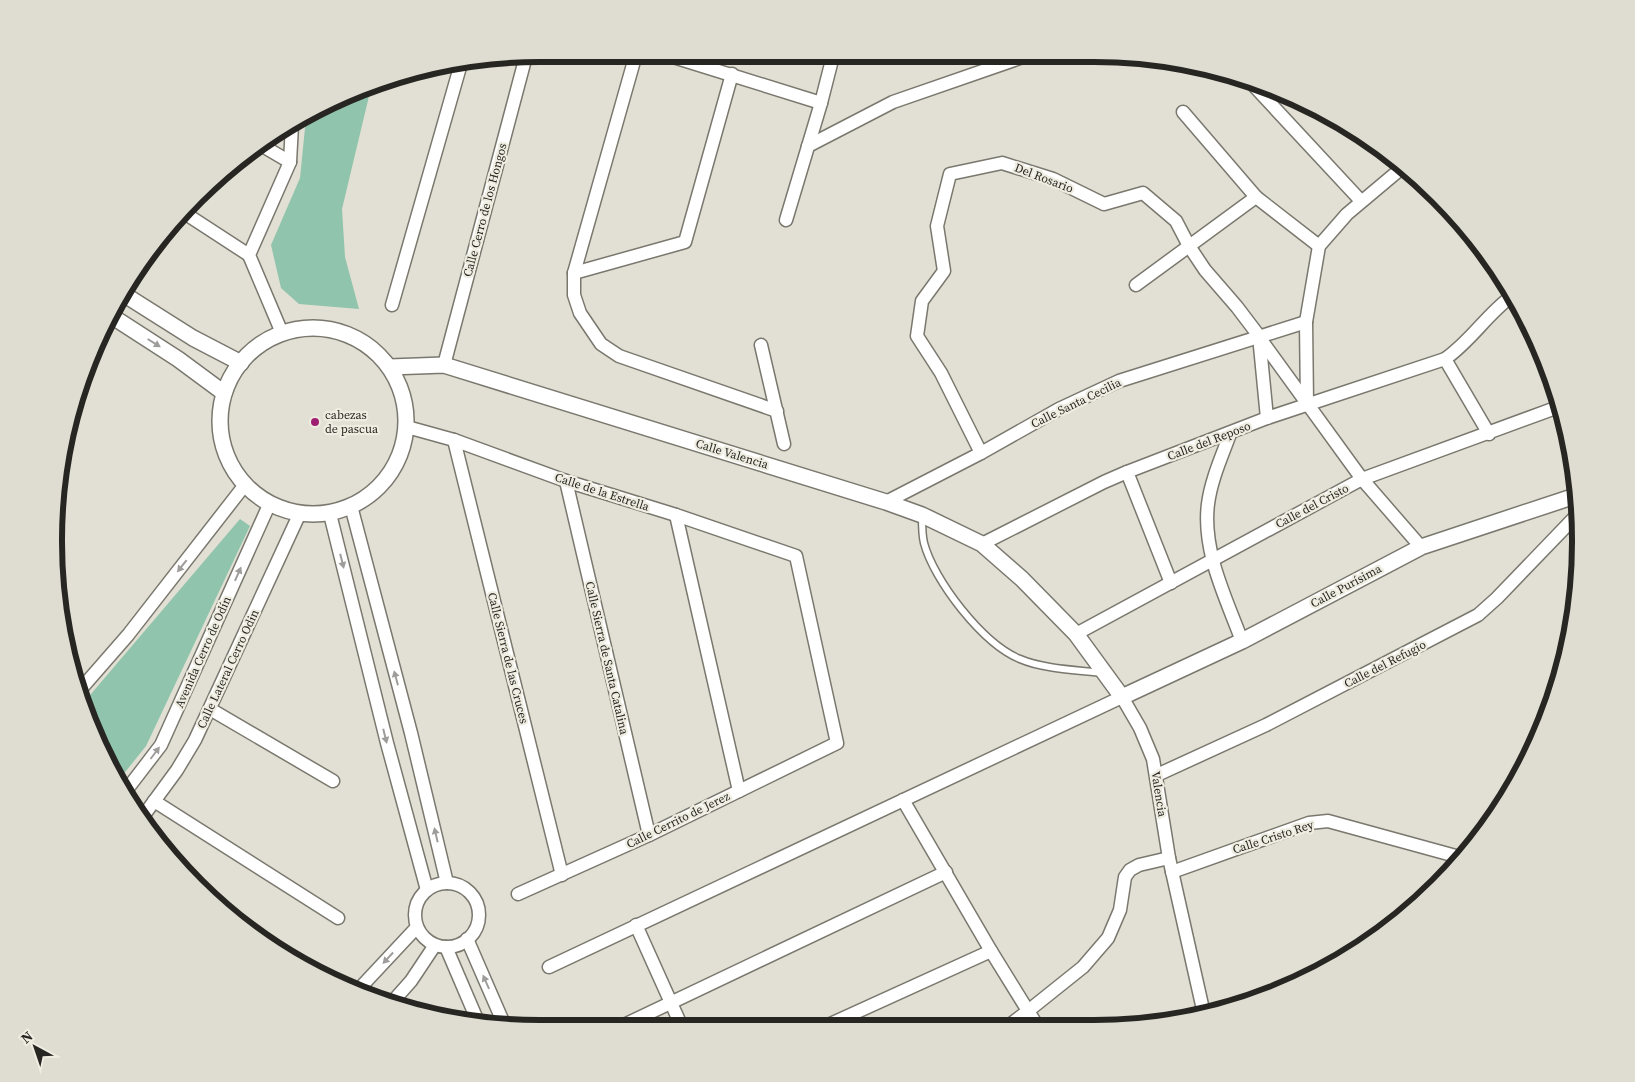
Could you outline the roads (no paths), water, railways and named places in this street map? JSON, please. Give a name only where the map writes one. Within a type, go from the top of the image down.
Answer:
[{"type":"street","points":[[634,62],[574,274],[574,296],[580,313],[601,344],[619,356],[777,411]]},
{"type":"street","points":[[691,62],[821,103]]},
{"type":"street","points":[[786,220],[831,62]]},
{"type":"street","points":[[808,146],[893,102],[1003,62]]},
{"type":"street","name":"Calle Cerro de los Hongos","points":[[444,364],[524,63]]},
{"type":"street","points":[[392,305],[459,70]]},
{"type":"street","points":[[574,274],[685,242],[732,74]]},
{"type":"street","points":[[1260,93],[1361,201]]},
{"type":"street","points":[[1183,112],[1256,197],[1319,246]]},
{"type":"street","points":[[249,255],[290,162],[292,133]]},
{"type":"street","points":[[267,149],[290,162]]},
{"type":"street","name":"Del Rosario","points":[[981,453],[941,373],[917,336],[922,301],[944,271],[937,226],[950,174],[1002,163],[1053,179],[1104,204],[1143,193],[1176,221],[1189,246],[1205,270],[1259,336],[1362,479],[1421,547]]},
{"type":"street","points":[[1307,404],[1306,322],[1319,246],[1347,214],[1398,171]]},
{"type":"street","points":[[1136,285],[1256,197]]},
{"type":"street","points":[[190,217],[249,255],[282,333]]},
{"type":"street","points":[[129,298],[193,338],[241,363]]},
{"type":"street","points":[[1489,434],[1445,359],[1459,349],[1507,300]]},
{"type":"street","points":[[117,320],[178,358],[224,393]]},
{"type":"street","name":"Calle Santa Cecilia","points":[[886,502],[981,453],[1059,409],[1119,381],[1306,322]]},
{"type":"street","points":[[312,327],[342,332],[369,346],[390,367],[404,396],[407,427],[400,457],[384,484],[359,503],[330,514],[299,515],[269,505],[244,486],[227,460],[219,430],[222,399],[234,370],[255,348],[282,333],[312,327]]},
{"type":"street","points":[[1259,336],[1267,418]]},
{"type":"street","points":[[761,345],[784,444]]},
{"type":"street","name":"Calle del Reposo","points":[[982,544],[1127,472],[1230,434],[1267,418],[1445,359]]},
{"type":"street","name":"Calle Valencia","points":[[390,367],[444,364],[886,502],[922,515],[982,544],[1048,604]]},
{"type":"street","name":"Calle del Cristo","points":[[1076,634],[1362,479],[1554,409]]},
{"type":"street","name":"Calle de la Estrella","points":[[407,427],[454,440],[566,481],[676,515],[796,556],[837,743]]},
{"type":"street","points":[[1230,434],[1208,503],[1207,525],[1212,560],[1242,641]]},
{"type":"street","name":"Calle Sierra de las Cruces","points":[[454,440],[562,875]]},
{"type":"street","points":[[1127,472],[1171,583]]},
{"type":"street","name":"Calle Sierra de Santa Catalina","points":[[566,481],[649,835]]},
{"type":"street","points":[[85,684],[128,635],[244,486]]},
{"type":"street","name":"Calle Purísima","points":[[1122,697],[1242,641],[1421,547],[1570,498]]},
{"type":"street","name":"Avenida Cerro de Odín","points":[[130,785],[161,745],[269,505]]},
{"type":"street","points":[[351,506],[411,733],[447,883]]},
{"type":"street","points":[[330,514],[387,743],[427,890]]},
{"type":"street","name":"Calle Lateral Cerro Odin","points":[[146,812],[177,770],[210,709],[299,515]]},
{"type":"street","points":[[676,515],[739,791]]},
{"type":"street","name":"Calle del Refugio","points":[[1157,775],[1266,726],[1478,615],[1571,521]]},
{"type":"street","name":"Valencia","points":[[1048,604],[1076,634],[1122,697],[1140,728],[1153,759],[1169,858],[1202,1007]]},
{"type":"street","points":[[549,967],[1122,697]]},
{"type":"street","points":[[210,709],[333,781]]},
{"type":"street","name":"Calle Cerrito de Jerez","points":[[518,894],[649,835],[837,743]]},
{"type":"street","points":[[903,800],[1034,1020]]},
{"type":"street","points":[[154,801],[338,918]]},
{"type":"street","name":"Calle Cristo Rey","points":[[1172,872],[1309,823],[1328,821],[1454,856]]},
{"type":"street","points":[[1016,1020],[1083,967],[1108,938],[1120,910],[1125,877],[1130,870],[1139,865],[1169,858]]},
{"type":"street","points":[[635,1020],[946,872]]},
{"type":"street","points":[[397,997],[440,946],[461,944],[467,940],[476,927],[479,912],[474,897],[462,886],[447,883],[427,890],[417,903],[415,919],[421,935],[440,946],[474,1014]]},
{"type":"street","points":[[636,925],[679,1020]]},
{"type":"street","points":[[363,985],[417,927]]},
{"type":"street","points":[[467,940],[501,1017]]},
{"type":"street","points":[[839,1020],[991,951]]},
{"type":"lane","points":[[922,515],[923,542],[930,560],[956,603],[988,638],[1019,659],[1052,667],[1104,673]]},
{"type":"place","name":"cabezas de pascua","points":[[315,422]]}]
